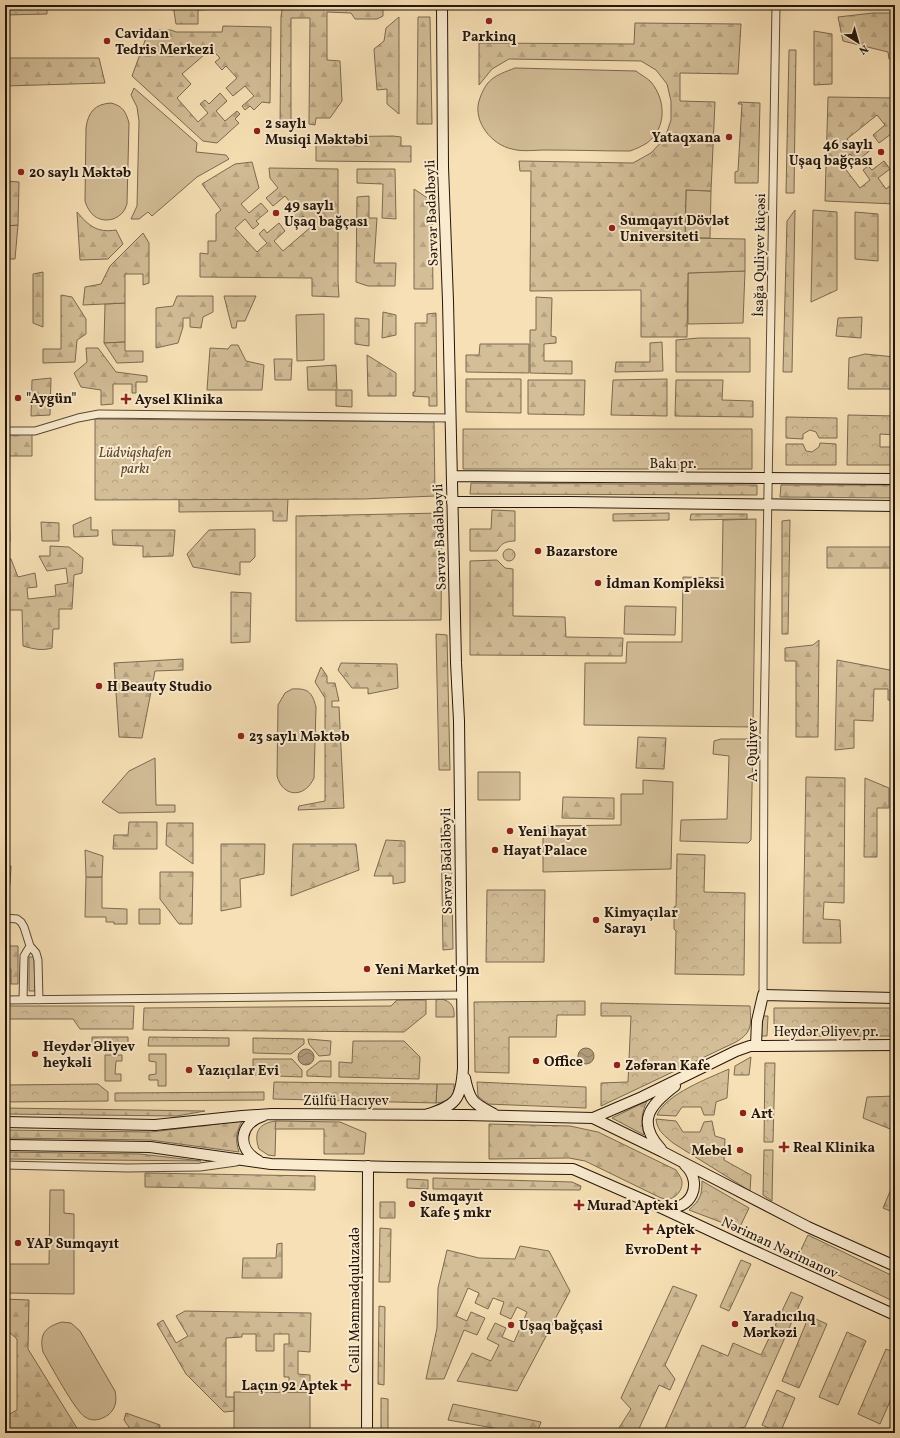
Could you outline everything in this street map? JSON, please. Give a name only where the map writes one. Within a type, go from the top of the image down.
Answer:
[{"type":"main road","name":"Sərvər Bədəlbəyli","points":[[442,5],[443,167],[448,301],[456,663],[459,721],[463,1068]]},
{"type":"main road","name":"Bakı pr.","points":[[452,476],[895,479]]},
{"type":"main road","points":[[452,502],[895,506]]},
{"type":"main road","points":[[756,1045],[758,1021],[763,995],[895,998]]},
{"type":"main road","name":"Heydər Əliyev pr.","points":[[691,1073],[741,1049],[756,1045],[895,1045]]},
{"type":"main road","points":[[426,1115],[444,1109],[456,1100],[461,1087],[463,1068]]},
{"type":"main road","points":[[463,1068],[471,1099],[476,1104],[497,1116]]},
{"type":"main road","points":[[593,1118],[691,1073]]},
{"type":"main road","points":[[664,1152],[657,1145],[650,1132],[648,1125],[650,1112],[656,1100],[691,1073]]},
{"type":"main road","points":[[269,1114],[254,1120],[249,1125],[244,1135],[244,1143],[249,1155],[259,1161],[271,1164]]},
{"type":"main road","name":"Zülfü Hacıyev","points":[[5,1122],[155,1125],[269,1114],[593,1118],[677,1159]]},
{"type":"main road","points":[[5,1145],[150,1147],[271,1164],[573,1169],[653,1204],[670,1208],[678,1207],[690,1198],[695,1187],[690,1170],[677,1159]]},
{"type":"main road","points":[[677,1159],[808,1227],[895,1266]]},
{"type":"main road","name":"Cəlil Məmmədquluzadə","points":[[367,1433],[368,1166]]},
{"type":"main road","name":"Nəriman Nərimanov","points":[[653,1204],[895,1315]]},
{"type":"street","name":"İsağa Quliyev küçəsi","points":[[769,505],[776,5]]},
{"type":"street","points":[[5,431],[35,431],[78,418],[99,414],[450,418]]},
{"type":"street","name":"A. Quliyev","points":[[763,995],[764,734],[769,505]]},
{"type":"street","points":[[5,918],[17,919],[21,922],[30,946],[38,956],[39,1000]]},
{"type":"street","points":[[23,1000],[24,956],[30,946]]},
{"type":"street","points":[[5,1000],[462,995]]},
{"type":"street","points":[[5,1165],[127,1168],[200,1167],[243,1161]]},
{"type":"green space","points":[[5,5],[47,5],[47,14],[5,15]]},
{"type":"green space","points":[[173,5],[239,5],[239,8],[198,10],[198,24],[176,24]]},
{"type":"green space","points":[[283,5],[383,5],[383,16],[377,19],[355,19],[351,13],[327,12],[327,60],[340,61],[342,101],[330,118],[316,118],[315,125],[309,124],[310,18],[291,18],[291,124],[280,128],[281,16]]},
{"type":"green space","points":[[873,13],[895,13],[895,59],[889,59],[888,52],[843,41],[838,17]]},
{"type":"green space","points":[[399,17],[399,114],[387,104],[387,89],[377,90],[374,49],[384,41],[386,28]]},
{"type":"green space","points":[[418,17],[430,17],[432,124],[417,124]]},
{"type":"green space","points":[[635,23],[741,24],[738,74],[680,73],[680,101],[715,102],[711,191],[686,190],[685,238],[745,239],[745,271],[688,273],[687,337],[641,337],[641,290],[530,291],[531,171],[520,171],[519,161],[633,163],[651,153],[665,138],[671,120],[671,101],[667,84],[656,70],[641,61],[509,59],[492,69],[479,85],[479,43],[634,44]]},
{"type":"green space","points":[[223,26],[271,27],[270,103],[262,102],[254,110],[250,106],[245,110],[242,106],[254,96],[245,86],[233,96],[226,88],[237,78],[226,66],[222,70],[215,62],[220,58],[211,49],[182,74],[191,84],[177,98],[198,122],[208,113],[200,104],[205,100],[209,104],[220,93],[227,101],[216,111],[225,121],[237,111],[240,114],[235,119],[239,123],[217,143],[203,141],[132,76],[149,30],[171,30],[176,32],[222,32]]},
{"type":"green space","points":[[814,31],[832,34],[832,84],[814,85]]},
{"type":"green space","points":[[789,50],[796,50],[794,193],[786,193]]},
{"type":"green space","points":[[5,58],[99,58],[105,83],[5,86]]},
{"type":"green space","points":[[515,68],[636,71],[651,82],[660,97],[662,114],[658,130],[654,137],[647,143],[630,151],[524,151],[505,147],[491,138],[482,124],[479,117],[479,101],[485,88],[492,79]]},
{"type":"green space","points":[[134,88],[197,143],[196,152],[226,155],[229,159],[197,177],[152,216],[148,212],[139,219],[131,219],[137,206],[139,121],[137,107],[131,95]]},
{"type":"green space","points":[[828,97],[895,98],[895,138],[891,134],[879,143],[873,135],[885,125],[877,115],[847,139],[855,149],[867,139],[873,148],[862,157],[864,160],[858,164],[850,154],[840,162],[860,188],[870,180],[863,170],[868,166],[872,170],[884,161],[890,169],[878,178],[886,189],[895,182],[895,204],[825,201]]},
{"type":"green space","points":[[739,102],[760,103],[758,183],[735,183],[735,172],[738,171],[742,104],[738,104]]},
{"type":"green space","points":[[111,103],[123,110],[129,123],[127,204],[124,211],[118,216],[113,219],[103,220],[95,216],[89,210],[85,201],[86,128],[88,117],[93,110],[101,105]]},
{"type":"green space","points":[[316,137],[401,137],[401,146],[411,146],[411,162],[316,161]]},
{"type":"green space","points":[[252,162],[259,188],[241,204],[249,213],[261,203],[268,211],[256,221],[259,224],[253,229],[245,219],[235,228],[257,252],[267,243],[259,234],[264,229],[267,233],[279,223],[285,231],[274,241],[283,251],[312,226],[303,216],[291,226],[284,218],[295,208],[285,196],[273,206],[266,198],[278,188],[270,178],[269,168],[338,169],[339,297],[312,296],[312,278],[200,277],[200,253],[208,254],[208,241],[216,241],[216,214],[221,210],[202,184],[235,164]]},
{"type":"green space","points":[[357,169],[395,169],[396,219],[382,218],[383,184],[357,183]]},
{"type":"green space","points":[[5,181],[19,182],[18,225],[5,226]]},
{"type":"green space","points":[[414,189],[432,201],[433,289],[414,289]]},
{"type":"green space","points":[[686,190],[711,191],[710,238],[685,238]]},
{"type":"green space","points":[[369,196],[369,218],[377,218],[374,263],[396,263],[395,286],[368,286],[356,282],[357,197]]},
{"type":"green space","points":[[795,210],[792,372],[783,372],[787,221]]},
{"type":"green space","points":[[813,210],[837,212],[837,290],[811,302]]},
{"type":"green space","points":[[77,212],[85,221],[98,229],[109,231],[116,230],[123,244],[108,259],[80,260]]},
{"type":"green space","points":[[855,212],[878,214],[878,261],[855,259]]},
{"type":"green space","points":[[18,225],[15,259],[5,259],[5,226]]},
{"type":"green space","points":[[143,233],[149,243],[149,283],[143,285],[143,274],[125,274],[125,303],[83,305],[85,287],[101,284],[110,266]]},
{"type":"green space","points":[[745,271],[743,323],[688,324],[688,273]]},
{"type":"green space","points":[[43,272],[43,327],[33,323],[33,274]]},
{"type":"green space","points":[[61,295],[72,297],[86,319],[86,334],[77,340],[75,362],[43,363],[43,349],[61,349]]},
{"type":"green space","points":[[177,296],[213,296],[213,312],[203,317],[201,328],[190,327],[190,318],[183,318],[183,327],[178,343],[156,348],[156,308],[173,306]]},
{"type":"green space","points":[[224,296],[256,296],[245,321],[237,321],[236,328],[232,328]]},
{"type":"green space","points":[[536,297],[552,298],[551,336],[556,337],[556,343],[544,344],[544,361],[572,361],[572,374],[530,373],[530,330],[536,330]]},
{"type":"green space","points":[[125,303],[125,342],[104,343],[105,304]]},
{"type":"green space","points":[[383,312],[396,315],[396,335],[382,338]]},
{"type":"green space","points":[[436,313],[437,406],[429,406],[429,397],[413,396],[413,392],[415,392],[415,323],[427,323],[427,314]]},
{"type":"green space","points":[[324,314],[324,360],[297,361],[296,315]]},
{"type":"green space","points":[[862,317],[861,338],[836,336],[838,318]]},
{"type":"green space","points":[[355,318],[369,319],[369,346],[355,344]]},
{"type":"green space","points":[[699,338],[750,338],[750,372],[676,372],[676,340]]},
{"type":"green space","points":[[125,342],[125,351],[143,351],[143,362],[117,363],[104,343]]},
{"type":"green space","points":[[662,342],[663,371],[615,372],[616,362],[650,362],[650,343]]},
{"type":"green space","points":[[480,344],[529,344],[529,373],[466,372],[466,355],[479,355]]},
{"type":"green space","points":[[231,345],[238,345],[246,361],[264,365],[262,390],[207,390],[210,348],[228,349]]},
{"type":"green space","points":[[86,348],[98,348],[116,372],[147,376],[147,382],[136,382],[136,393],[132,393],[132,384],[113,384],[113,404],[101,405],[101,390],[81,387],[74,373],[87,362]]},
{"type":"green space","points":[[865,354],[895,357],[895,389],[848,389],[849,358]]},
{"type":"green space","points":[[367,355],[396,373],[396,396],[368,396]]},
{"type":"green space","points":[[274,359],[292,359],[291,380],[275,380]]},
{"type":"green space","points":[[336,365],[337,390],[352,390],[352,407],[336,406],[336,390],[308,390],[307,367]]},
{"type":"green space","points":[[51,378],[50,415],[31,416],[32,380]]},
{"type":"green space","points":[[466,379],[521,379],[521,413],[466,412]]},
{"type":"green space","points":[[667,379],[667,416],[611,415],[613,380]]},
{"type":"green space","points":[[528,380],[585,380],[584,415],[528,414]]},
{"type":"green space","points":[[676,380],[723,380],[722,400],[753,401],[753,417],[675,416]]},
{"type":"green space","points":[[848,415],[895,416],[895,435],[880,434],[880,447],[895,447],[895,465],[847,465]]},
{"type":"green space","points":[[786,417],[837,418],[837,438],[819,438],[816,432],[810,430],[803,434],[803,439],[786,438]]},
{"type":"green space","name":"Lüdviqshafen parkı","points":[[95,419],[434,422],[435,496],[363,499],[95,500]]},
{"type":"green space","points":[[463,429],[752,429],[752,469],[463,469]]},
{"type":"green space","points":[[32,434],[32,456],[8,456],[9,435]]},
{"type":"green space","points":[[820,443],[836,444],[836,465],[786,465],[786,444],[803,444],[806,451],[812,452],[819,447]]},
{"type":"green space","points":[[5,464],[8,464],[10,541],[5,541]]},
{"type":"green space","points":[[471,483],[757,485],[757,495],[470,494]]},
{"type":"green space","points":[[781,485],[895,485],[895,498],[780,497]]},
{"type":"green space","points":[[288,498],[287,521],[273,521],[273,511],[179,512],[179,499]]},
{"type":"green space","points":[[492,510],[515,511],[515,541],[504,543],[497,551],[470,551],[470,529],[491,529]]},
{"type":"green space","points":[[442,513],[441,620],[296,621],[296,516]]},
{"type":"green space","points":[[669,513],[669,520],[613,521],[613,514]]},
{"type":"green space","points":[[691,514],[747,514],[747,519],[690,520]]},
{"type":"green space","points":[[91,517],[91,530],[98,530],[98,536],[74,537],[73,525]]},
{"type":"green space","points":[[756,519],[753,727],[584,725],[585,663],[626,663],[627,642],[682,642],[683,577],[722,578],[723,520]]},
{"type":"green space","points":[[790,520],[788,634],[782,634],[782,521]]},
{"type":"green space","points":[[41,522],[59,523],[59,541],[42,541]]},
{"type":"green space","points":[[255,529],[255,557],[250,562],[240,562],[240,575],[193,567],[187,554],[209,530]]},
{"type":"green space","points":[[112,530],[175,530],[173,556],[143,557],[143,546],[113,545]]},
{"type":"green space","points":[[50,546],[69,547],[83,558],[82,573],[74,575],[72,609],[59,609],[59,629],[53,629],[52,648],[30,648],[23,646],[22,610],[5,610],[5,558],[11,559],[18,577],[35,573],[37,587],[27,588],[28,599],[56,596],[55,585],[68,583],[66,568],[47,571],[39,556],[50,556]]},
{"type":"green space","points":[[827,547],[895,547],[895,568],[827,568]]},
{"type":"green space","points":[[507,549],[511,549],[515,555],[511,561],[507,561],[503,557],[503,553]]},
{"type":"green space","points":[[497,560],[505,568],[513,569],[513,616],[565,617],[566,637],[623,638],[622,656],[470,655],[470,561]]},
{"type":"green space","points":[[231,592],[251,593],[250,642],[231,643]]},
{"type":"green space","points":[[625,606],[676,607],[675,635],[624,634]]},
{"type":"green space","points":[[436,634],[447,635],[450,770],[439,770]]},
{"type":"green space","points":[[819,640],[818,737],[796,737],[796,661],[785,661],[785,648],[813,645]]},
{"type":"green space","points":[[183,659],[183,670],[155,671],[142,738],[119,737],[114,663]]},
{"type":"green space","points":[[837,660],[895,671],[895,700],[888,700],[888,689],[874,689],[873,721],[854,720],[854,748],[835,750]]},
{"type":"green space","points":[[341,663],[397,664],[398,688],[368,694],[368,688],[352,688],[338,670]]},
{"type":"green space","points":[[321,667],[327,676],[327,683],[335,683],[339,701],[332,701],[332,707],[339,707],[344,808],[298,810],[299,806],[325,801],[325,698],[315,682]]},
{"type":"green space","points":[[292,689],[306,690],[311,694],[316,707],[314,778],[310,785],[305,789],[294,793],[289,792],[284,788],[277,776],[278,705],[285,693]]},
{"type":"green space","points":[[638,737],[666,738],[664,769],[636,768]]},
{"type":"green space","points":[[721,739],[753,739],[751,840],[748,843],[680,841],[681,820],[727,819],[729,756],[713,754],[714,741]]},
{"type":"green space","points":[[155,758],[156,805],[175,805],[175,812],[119,813],[102,802],[129,771]]},
{"type":"green space","points":[[478,772],[520,772],[520,800],[478,800]]},
{"type":"green space","points":[[806,777],[845,778],[844,903],[824,902],[823,919],[840,920],[841,943],[803,943]]},
{"type":"green space","points":[[865,778],[889,788],[889,808],[877,808],[877,857],[864,857]]},
{"type":"green space","points":[[643,780],[673,782],[671,869],[543,872],[543,826],[621,825],[621,794],[643,794]]},
{"type":"green space","points":[[563,797],[614,798],[614,819],[562,818]]},
{"type":"green space","points":[[129,822],[157,822],[157,849],[113,849],[114,835],[128,835]]},
{"type":"green space","points":[[167,823],[193,823],[193,864],[166,845]]},
{"type":"green space","points":[[441,828],[451,829],[453,949],[443,950]]},
{"type":"green space","points":[[386,840],[405,841],[405,882],[393,884],[393,876],[374,876]]},
{"type":"green space","points":[[221,844],[265,844],[264,874],[240,879],[241,907],[221,911]]},
{"type":"green space","points":[[293,844],[356,844],[359,870],[291,896]]},
{"type":"green space","points":[[85,850],[103,856],[102,877],[86,877]]},
{"type":"green space","points":[[677,854],[705,855],[704,892],[745,893],[744,975],[675,974],[676,931],[674,929],[674,907],[676,906]]},
{"type":"green space","points":[[5,865],[11,866],[10,885],[5,886]]},
{"type":"green space","points":[[160,872],[193,872],[192,924],[179,924],[160,899]]},
{"type":"green space","points":[[86,877],[102,877],[102,908],[127,909],[127,924],[114,924],[114,922],[106,922],[106,917],[85,917]]},
{"type":"green space","points":[[487,890],[545,890],[544,962],[486,962]]},
{"type":"green space","points":[[139,909],[160,909],[160,924],[139,924]]},
{"type":"green space","points":[[5,946],[18,946],[18,984],[11,984],[11,969],[5,968]]},
{"type":"green space","points":[[29,957],[34,957],[35,991],[29,991]]},
{"type":"green space","points":[[441,999],[452,1005],[454,1017],[436,1017],[436,1000]]},
{"type":"green space","points":[[397,1000],[426,1000],[426,1014],[404,1032],[143,1030],[144,1008],[391,1006]]},
{"type":"green space","points":[[585,1001],[585,1015],[557,1015],[556,1037],[509,1037],[509,1073],[475,1072],[474,1002]]},
{"type":"green space","points":[[601,1003],[750,1006],[750,1027],[746,1035],[736,1042],[601,1106],[601,1083],[628,1082],[631,1016],[601,1016]]},
{"type":"green space","points":[[5,1006],[134,1006],[133,1029],[80,1029],[73,1019],[5,1019]]},
{"type":"green space","points":[[774,1008],[895,1008],[895,1036],[774,1036]]},
{"type":"green space","points":[[762,1016],[768,1016],[767,1036],[761,1036]]},
{"type":"green space","points":[[92,1037],[128,1037],[128,1047],[92,1047]]},
{"type":"green space","points":[[149,1037],[229,1038],[229,1046],[148,1046]]},
{"type":"green space","points":[[253,1038],[304,1039],[304,1044],[291,1054],[253,1053]]},
{"type":"green space","points":[[308,1039],[331,1041],[330,1055],[319,1056],[309,1044]]},
{"type":"green space","points":[[353,1041],[404,1041],[420,1057],[419,1079],[339,1077],[339,1062],[352,1063]]},
{"type":"green space","points":[[149,1054],[166,1054],[166,1086],[158,1086],[158,1080],[149,1080],[149,1075],[156,1074],[156,1062],[149,1061]]},
{"type":"green space","points":[[105,1055],[122,1055],[122,1061],[116,1061],[115,1074],[121,1074],[121,1081],[105,1081]]},
{"type":"green space","points":[[751,1057],[749,1075],[734,1075],[735,1066]]},
{"type":"green space","points":[[253,1059],[292,1059],[302,1070],[302,1077],[253,1075]]},
{"type":"green space","points":[[320,1061],[331,1061],[331,1077],[307,1076],[307,1071]]},
{"type":"green space","points":[[765,1063],[775,1063],[773,1142],[764,1142]]},
{"type":"green space","points":[[729,1069],[727,1098],[716,1102],[714,1115],[704,1115],[701,1107],[682,1107],[676,1116],[657,1115],[669,1100],[678,1094]]},
{"type":"green space","points":[[274,1082],[437,1084],[436,1103],[273,1099]]},
{"type":"green space","points":[[477,1082],[586,1087],[586,1108],[487,1104],[478,1096]]},
{"type":"green space","points":[[98,1084],[108,1092],[108,1101],[5,1102],[5,1085]]},
{"type":"green space","points":[[437,1084],[454,1084],[452,1095],[448,1100],[436,1103]]},
{"type":"green space","points":[[264,1092],[264,1100],[115,1101],[115,1093]]},
{"type":"green space","points":[[895,1096],[895,1131],[863,1118],[867,1097]]},
{"type":"green space","points":[[647,1101],[642,1118],[644,1135],[612,1118]]},
{"type":"green space","points":[[5,1108],[205,1111],[177,1116],[5,1114]]},
{"type":"green space","points":[[656,1119],[676,1121],[683,1132],[700,1132],[704,1122],[712,1121],[715,1136],[725,1139],[724,1160],[751,1175],[750,1191],[673,1143],[660,1130]]},
{"type":"green space","points":[[242,1121],[238,1129],[237,1136],[239,1152],[150,1140],[5,1138],[5,1130],[151,1132]]},
{"type":"green space","points":[[276,1121],[275,1156],[268,1155],[259,1149],[257,1143],[257,1133],[265,1124]]},
{"type":"green space","points":[[276,1121],[340,1122],[366,1133],[364,1154],[324,1154],[324,1129],[275,1129]]},
{"type":"green space","points":[[489,1124],[570,1126],[598,1132],[676,1170],[682,1181],[681,1189],[674,1197],[667,1199],[661,1198],[585,1161],[569,1158],[489,1159]]},
{"type":"green space","points":[[764,1150],[773,1150],[772,1201],[763,1195]]},
{"type":"green space","points":[[5,1152],[140,1154],[201,1161],[5,1159]]},
{"type":"green space","points":[[145,1173],[315,1176],[315,1190],[145,1187]]},
{"type":"green space","points":[[433,1178],[572,1182],[581,1186],[580,1190],[433,1189]]},
{"type":"green space","points":[[407,1179],[428,1180],[428,1189],[407,1188]]},
{"type":"green space","points":[[895,1180],[895,1213],[883,1208]]},
{"type":"green space","points":[[702,1181],[749,1208],[739,1229],[689,1210],[700,1197]]},
{"type":"green space","points":[[50,1190],[64,1190],[64,1213],[74,1214],[74,1294],[5,1293],[5,1264],[49,1264]]},
{"type":"green space","points":[[380,1202],[395,1202],[395,1218],[380,1218]]},
{"type":"green space","points":[[380,1228],[391,1229],[390,1282],[379,1282]]},
{"type":"green space","points":[[808,1235],[895,1277],[895,1302],[798,1256]]},
{"type":"green space","points":[[282,1243],[282,1278],[242,1278],[243,1258],[276,1258],[277,1244]]},
{"type":"green space","points":[[520,1246],[549,1251],[570,1291],[517,1391],[457,1381],[472,1353],[491,1361],[499,1345],[487,1339],[495,1323],[506,1328],[502,1337],[514,1342],[527,1312],[517,1307],[511,1319],[500,1314],[504,1302],[493,1298],[488,1309],[475,1303],[479,1293],[468,1288],[456,1316],[467,1321],[471,1312],[485,1318],[477,1335],[464,1330],[444,1379],[426,1379],[437,1328],[438,1288],[447,1250],[479,1258],[515,1259]]},
{"type":"green space","points":[[741,1260],[751,1264],[729,1311],[720,1307]]},
{"type":"green space","points":[[673,1286],[697,1295],[665,1365],[675,1379],[670,1390],[659,1385],[637,1433],[619,1428],[631,1409],[621,1398]]},
{"type":"green space","points":[[791,1292],[803,1297],[745,1427],[716,1433],[663,1433],[702,1345],[728,1356],[733,1343],[761,1355]]},
{"type":"green space","points":[[5,1299],[29,1300],[28,1349],[80,1433],[8,1433],[8,1415],[17,1410],[17,1339],[8,1331],[8,1320],[5,1320]]},
{"type":"green space","points":[[379,1306],[385,1307],[384,1385],[378,1384]]},
{"type":"green space","points":[[185,1311],[311,1313],[310,1352],[298,1351],[298,1374],[310,1375],[310,1392],[273,1392],[273,1385],[289,1385],[289,1377],[284,1377],[284,1344],[289,1344],[289,1334],[274,1334],[274,1351],[256,1351],[256,1334],[242,1334],[242,1337],[226,1338],[226,1397],[234,1397],[234,1411],[224,1412],[186,1374],[157,1324],[163,1320],[176,1343],[188,1336],[176,1316]]},
{"type":"green space","points":[[809,1316],[827,1324],[799,1388],[782,1381]]},
{"type":"green space","points":[[62,1322],[71,1323],[80,1331],[115,1391],[116,1401],[114,1407],[111,1413],[102,1418],[91,1420],[81,1413],[69,1397],[43,1352],[42,1340],[45,1332],[51,1326]]},
{"type":"green space","points":[[847,1332],[866,1341],[838,1405],[819,1397]]},
{"type":"green space","points":[[886,1349],[895,1353],[895,1390],[880,1424],[858,1414]]},
{"type":"green space","points":[[777,1390],[795,1398],[780,1433],[762,1425]]},
{"type":"green space","points":[[234,1392],[310,1392],[310,1431],[234,1431]]},
{"type":"green space","points":[[381,1398],[388,1399],[388,1433],[381,1433]]},
{"type":"green space","points":[[453,1404],[541,1422],[537,1433],[516,1433],[448,1420]]},
{"type":"green space","points":[[126,1413],[160,1425],[159,1433],[133,1433],[124,1420]]},
{"type":"water","points":[[583,1048],[589,1048],[594,1053],[592,1062],[589,1064],[583,1064],[578,1059],[578,1053]]},
{"type":"water","points":[[306,1049],[312,1051],[314,1057],[312,1063],[306,1065],[300,1063],[298,1057],[300,1051]]},
{"type":"place","name":"Parkinq","points":[[489,21]]},
{"type":"place","name":"Cavidan Tedris Merkezi","points":[[107,41]]},
{"type":"place","name":"2 saylı Musiqi Məktəbi","points":[[257,131]]},
{"type":"place","name":"Yataqxana","points":[[729,137]]},
{"type":"place","name":"46 saylı Uşaq bağçası","points":[[881,152]]},
{"type":"place","name":"20 saylı Məktəb","points":[[21,172]]},
{"type":"place","name":"49 saylı Uşaq bağçası","points":[[276,213]]},
{"type":"place","name":"Sumqayıt Dövlət Universiteti","points":[[612,228]]},
{"type":"place","name":"\"Aygün\"","points":[[18,398]]},
{"type":"place","name":"Aysel Klinika","points":[[126,399]]},
{"type":"place","name":"Bazarstore","points":[[538,551]]},
{"type":"place","name":"İdman Kompleksi","points":[[598,583]]},
{"type":"place","name":"H Beauty Studio","points":[[99,686]]},
{"type":"place","name":"23 saylı Məktəb","points":[[241,736]]},
{"type":"place","name":"Yeni hayat","points":[[510,831]]},
{"type":"place","name":"Hayat Palace","points":[[495,850]]},
{"type":"place","name":"Kimyaçılar Sarayı","points":[[596,920]]},
{"type":"place","name":"Yeni Market 9m","points":[[367,969]]},
{"type":"place","name":"Heydər Əliyev heykəli","points":[[35,1054]]},
{"type":"place","name":"Office","points":[[536,1061]]},
{"type":"place","name":"Zәfәran Kafe","points":[[617,1065]]},
{"type":"place","name":"Yazıçılar Evi","points":[[189,1070]]},
{"type":"place","name":"Art","points":[[743,1113]]},
{"type":"place","name":"Real Klinika","points":[[784,1147]]},
{"type":"place","name":"Mebel","points":[[740,1150]]},
{"type":"place","name":"Sumqayıt Kafe 5 mkr","points":[[412,1204]]},
{"type":"place","name":"Murad Apteki","points":[[579,1205]]},
{"type":"place","name":"Aptek","points":[[648,1229]]},
{"type":"place","name":"YAP Sumqayıt","points":[[18,1243]]},
{"type":"place","name":"EvroDent","points":[[696,1249]]},
{"type":"place","name":"Yaradıcılıq Mərkəzi","points":[[735,1324]]},
{"type":"place","name":"Uşaq bağçasi","points":[[511,1325]]},
{"type":"place","name":"Laçın 92 Aptek","points":[[346,1385]]}]
